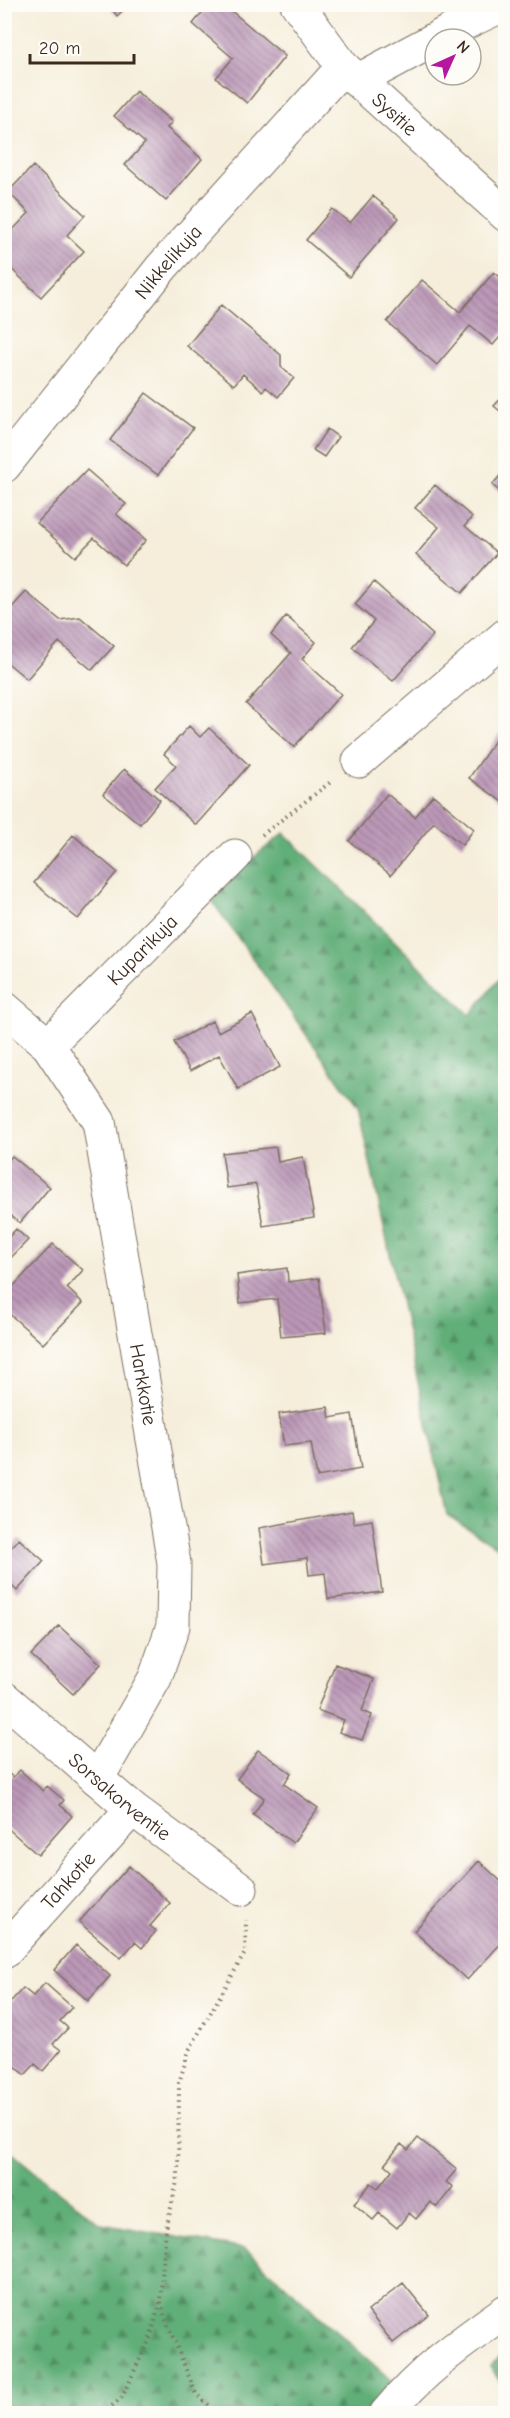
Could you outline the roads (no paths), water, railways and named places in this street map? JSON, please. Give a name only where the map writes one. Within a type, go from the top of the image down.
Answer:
[{"type":"street","name":"Sysitie","points":[[297,4],[350,74],[503,208]]},
{"type":"street","name":"Nikkelikuja","points":[[4,466],[162,267],[350,74],[505,4]]},
{"type":"street","points":[[359,761],[506,634]]},
{"type":"street","name":"Kuparikuja","points":[[48,1045],[235,855]]},
{"type":"street","name":"Harkkotie","points":[[4,1008],[48,1045],[99,1122],[174,1563],[173,1626],[170,1636],[155,1678],[97,1779]]},
{"type":"street","name":"Sorsakorventie","points":[[4,1698],[132,1809],[241,1889]]},
{"type":"street","name":"Tahkotie","points":[[4,1952],[132,1809]]},
{"type":"street","points":[[386,2414],[408,2386],[506,2311]]}]
